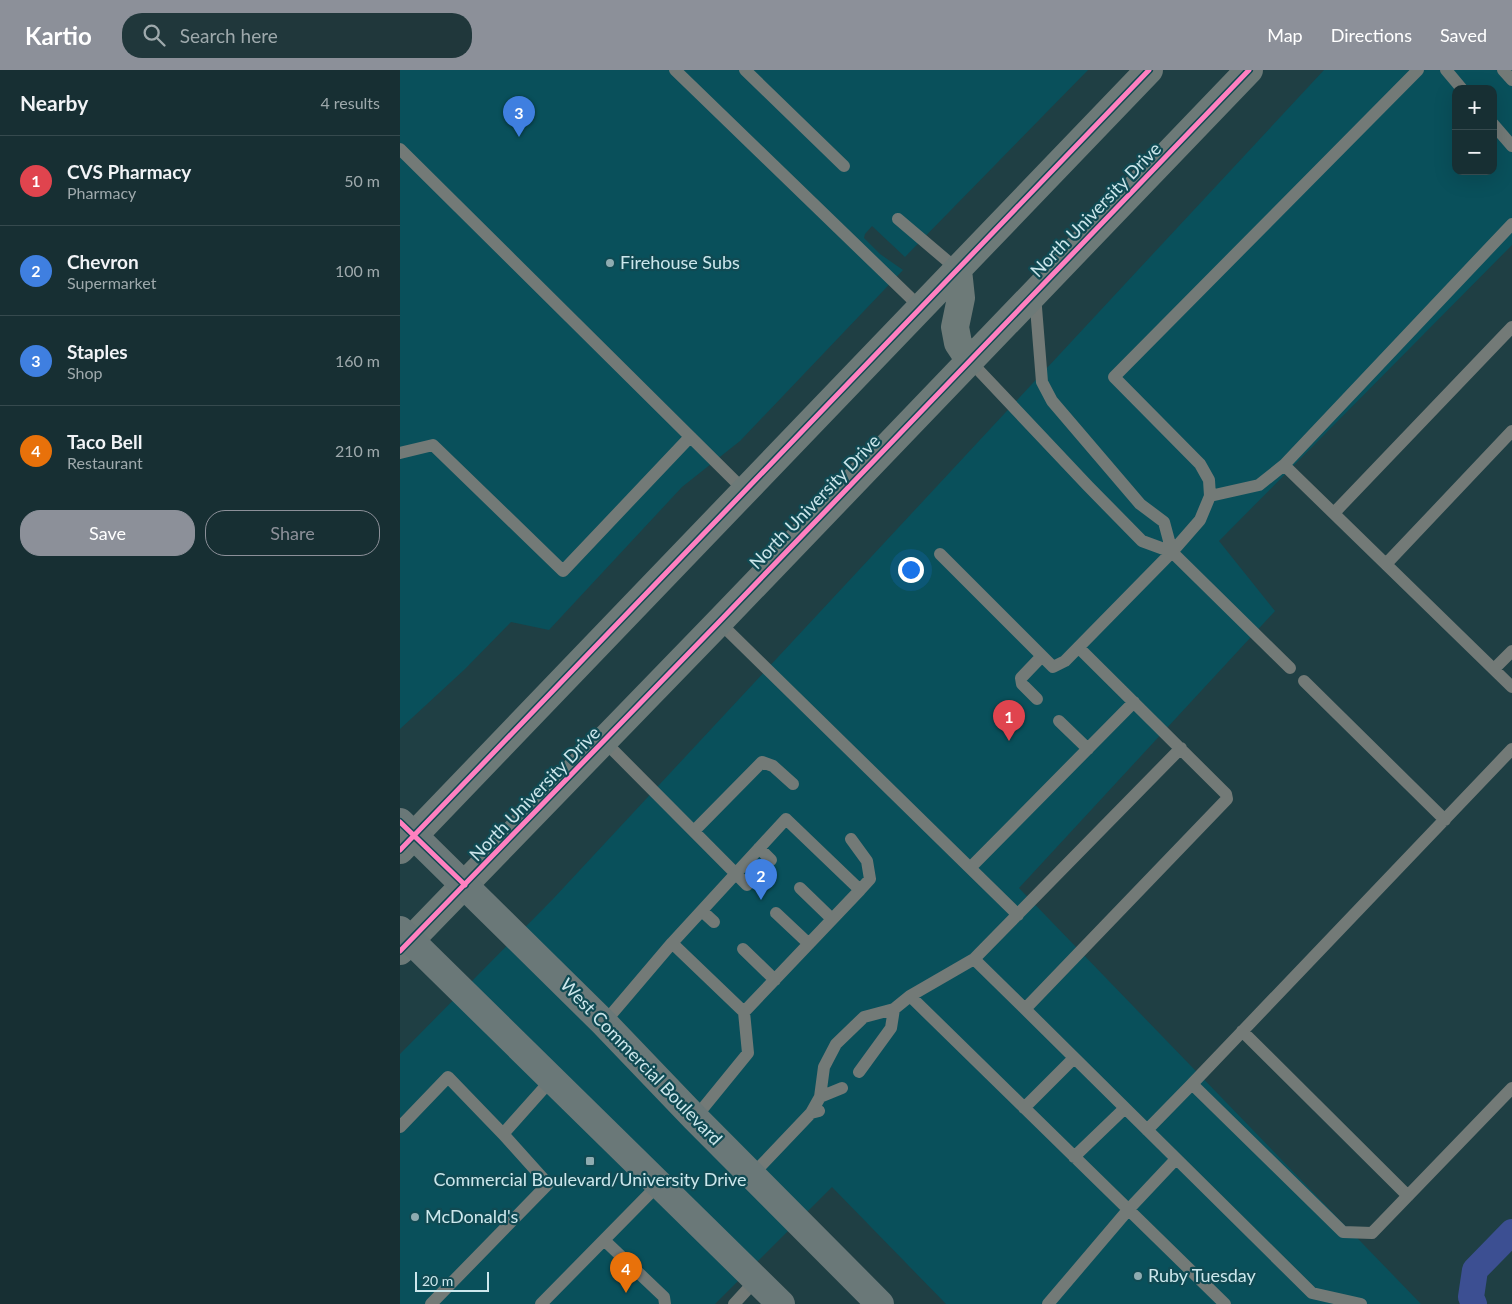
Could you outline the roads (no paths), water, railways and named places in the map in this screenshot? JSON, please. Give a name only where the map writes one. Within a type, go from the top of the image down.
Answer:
[{"type":"highway","name":"West Commercial Boulevard","points":[[405,836],[466,885],[880,1304]]},
{"type":"highway","points":[[404,940],[552,1079],[781,1304]]},
{"type":"main road","points":[[405,836],[745,491],[1149,70]]},
{"type":"main road","name":"North University Drive","points":[[404,940],[466,885],[1249,70]]},
{"type":"main road","points":[[958,270],[961,298],[955,327],[958,343],[970,361]]},
{"type":"lane","points":[[675,70],[921,308]]},
{"type":"lane","points":[[745,70],[844,166]]},
{"type":"lane","points":[[940,554],[1053,666],[1066,661],[1079,648],[1172,552],[1200,520],[1210,496],[1209,480],[1200,464],[1114,377],[1418,70]]},
{"type":"lane","points":[[1446,70],[1459,85]]},
{"type":"lane","points":[[1503,70],[1512,80]]},
{"type":"lane","points":[[1497,129],[1512,146]]},
{"type":"lane","points":[[400,149],[745,491]]},
{"type":"lane","points":[[898,219],[958,270]]},
{"type":"lane","points":[[1210,496],[1259,485],[1284,465],[1512,224]]},
{"type":"lane","points":[[1035,293],[1042,382],[1052,401],[1140,504],[1164,522],[1172,552]]},
{"type":"lane","points":[[1334,513],[1512,327]]},
{"type":"lane","points":[[970,361],[1142,541],[1172,552],[1290,668]]},
{"type":"lane","points":[[1386,564],[1512,431]]},
{"type":"lane","points":[[400,454],[433,446],[563,570],[690,437]]},
{"type":"lane","points":[[1284,465],[1512,687]]},
{"type":"lane","points":[[719,622],[1018,915]]},
{"type":"lane","points":[[1025,1009],[1227,799],[1226,794],[1181,748],[1079,648]]},
{"type":"lane","points":[[1494,669],[1512,650]]},
{"type":"lane","points":[[1037,699],[1022,684],[1021,678],[1042,656]]},
{"type":"lane","points":[[1304,681],[1444,820]]},
{"type":"lane","points":[[970,868],[1134,702]]},
{"type":"lane","points":[[1059,722],[1088,749]]},
{"type":"lane","points":[[604,741],[747,885]]},
{"type":"lane","points":[[752,1175],[815,1112],[820,1097],[824,1067],[836,1044],[864,1017],[894,1009],[910,996],[974,959],[1181,748]]},
{"type":"lane","points":[[1147,1130],[1512,749]]},
{"type":"lane","points":[[694,831],[762,762],[774,766],[793,784]]},
{"type":"lane","points":[[604,1023],[672,943],[786,819],[860,890]]},
{"type":"lane","points":[[744,1012],[870,879],[867,861],[851,839]]},
{"type":"lane","points":[[759,848],[771,860]]},
{"type":"lane","points":[[800,888],[832,919]]},
{"type":"lane","points":[[702,910],[714,922]]},
{"type":"lane","points":[[776,913],[809,944]]},
{"type":"lane","points":[[672,943],[744,1012],[748,1053],[695,1118]]},
{"type":"lane","points":[[743,949],[775,980]]},
{"type":"lane","points":[[974,959],[1312,1293],[1332,1301],[1361,1304]]},
{"type":"lane","points":[[910,996],[1226,1304]]},
{"type":"lane","points":[[859,1072],[891,1028],[894,1009]]},
{"type":"lane","points":[[1242,1031],[1408,1196]]},
{"type":"lane","points":[[1024,1108],[1074,1058]]},
{"type":"lane","points":[[400,1127],[448,1077],[504,1134],[548,1184],[431,1304]]},
{"type":"lane","points":[[504,1134],[552,1079]]},
{"type":"lane","points":[[1192,1084],[1343,1232],[1372,1233],[1512,1088]]},
{"type":"lane","points":[[820,1097],[842,1088]]},
{"type":"lane","points":[[1074,1157],[1124,1108]]},
{"type":"lane","points":[[1048,1304],[1128,1210],[1176,1159]]},
{"type":"lane","points":[[541,1304],[659,1184]]},
{"type":"lane","points":[[604,1240],[664,1298],[665,1304]]},
{"type":"lane","points":[[734,1304],[756,1280]]},
{"type":"waterway","points":[[1474,1304],[1471,1297],[1475,1270],[1512,1232]]},
{"type":"place","name":"Staples","points":[[519,137]]},
{"type":"place","name":"Firehouse Subs","points":[[610,263]]},
{"type":"place","name":"CVS Pharmacy","points":[[1009,741]]},
{"type":"place","name":"Chevron","points":[[761,900]]},
{"type":"place","name":"Commercial Boulevard/University Drive","points":[[590,1161]]},
{"type":"place","name":"McDonald's","points":[[415,1217]]},
{"type":"place","name":"Ruby Tuesday","points":[[1138,1276]]},
{"type":"place","name":"Taco Bell","points":[[626,1293]]}]
